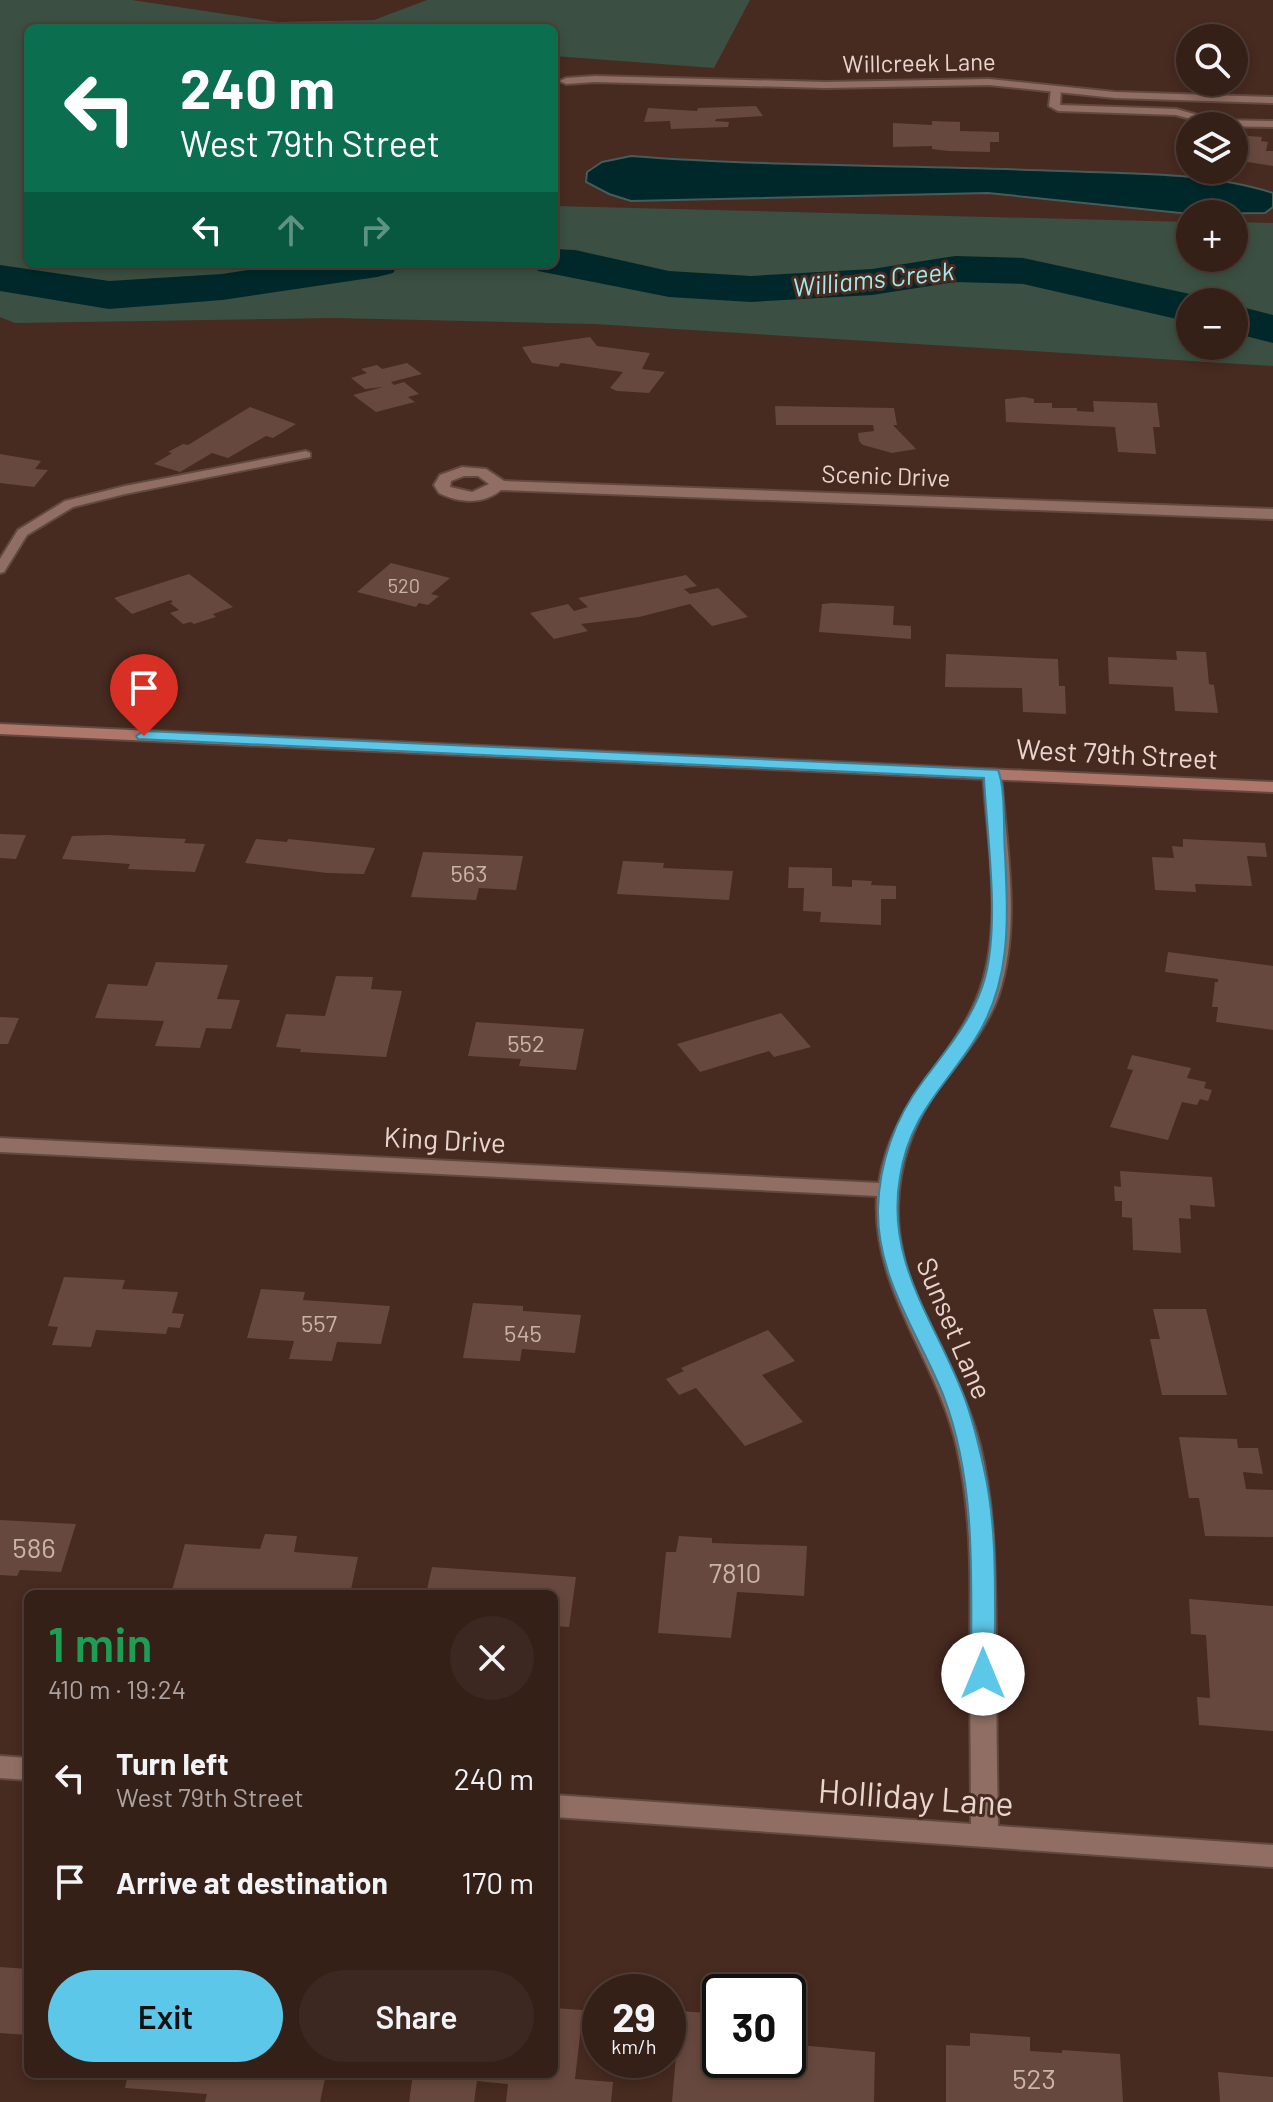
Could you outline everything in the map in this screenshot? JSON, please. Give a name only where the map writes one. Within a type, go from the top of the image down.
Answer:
[{"type":"main road","name":"West 79th Street","points":[[0,729],[1273,787]]},
{"type":"street","name":"Willcreek Lane","points":[[566,81],[595,79],[825,85],[960,81],[1176,97],[1273,100]]},
{"type":"street","name":"Scenic Drive","points":[[497,485],[1273,514]]},
{"type":"street","name":"Sunset Lane","points":[[985,1837],[982,1550],[974,1471],[955,1398],[899,1280],[888,1227],[888,1190],[903,1129],[928,1087],[967,1038],[994,978],[1000,928],[992,774]]},
{"type":"street","name":"King Drive","points":[[0,1145],[888,1190]]},
{"type":"street","points":[[0,1767],[24,1769]]},
{"type":"street","name":"Holliday Lane","points":[[558,1806],[1273,1856]]},
{"type":"lane","points":[[1056,89],[1054,96],[1058,108],[1176,112],[1176,97]]},
{"type":"lane","points":[[1248,124],[1273,124]]},
{"type":"lane","points":[[0,569],[22,533],[69,504],[306,455]]},
{"type":"green space","points":[[0,0],[132,0],[278,22],[374,20],[427,0],[750,0],[714,68],[558,56],[558,24],[24,24],[24,268],[558,268],[558,206],[1176,222],[1176,272],[1248,272],[1248,222],[1273,223],[1273,366],[1176,360],[594,324],[335,318],[15,323],[0,317]]},
{"type":"water","points":[[631,156],[1169,175],[1176,176],[1176,184],[1238,184],[1273,193],[1273,207],[1265,213],[1248,213],[1248,200],[1176,200],[1176,213],[988,193],[631,201],[586,182],[587,172],[602,162]]},
{"type":"building","points":[[756,106],[763,116],[716,119],[729,122],[728,127],[671,129],[670,121],[644,122],[648,108],[697,111],[698,108]]},
{"type":"building","points":[[932,121],[960,122],[960,131],[999,132],[999,142],[990,142],[990,152],[948,151],[932,149],[932,146],[893,147],[893,123],[932,125]]},
{"type":"building","points":[[1248,136],[1262,137],[1261,141],[1268,142],[1266,151],[1273,151],[1273,166],[1248,162]]},
{"type":"building","points":[[590,337],[597,346],[650,353],[642,369],[665,372],[649,393],[617,391],[610,388],[623,372],[561,363],[558,367],[532,363],[522,347]]},
{"type":"building","points":[[407,363],[422,374],[391,382],[394,385],[404,382],[419,394],[408,397],[415,402],[376,412],[353,395],[383,387],[365,389],[351,378],[367,373],[361,369],[377,365],[382,369]]},
{"type":"building","points":[[1005,399],[1034,399],[1034,403],[1052,403],[1052,408],[1094,412],[1093,401],[1157,403],[1160,427],[1153,427],[1156,454],[1118,452],[1115,427],[1006,422]]},
{"type":"building","points":[[775,406],[894,408],[897,425],[893,425],[916,449],[892,453],[863,445],[858,433],[874,431],[873,425],[776,425]]},
{"type":"building","points":[[250,407],[296,424],[273,438],[266,436],[228,458],[212,453],[180,472],[154,464],[172,453],[168,452],[183,444],[188,445]]},
{"type":"building","points":[[0,454],[41,461],[35,469],[48,470],[34,487],[0,483]]},
{"type":"building","points":[[391,563],[450,578],[431,594],[439,596],[428,605],[419,603],[416,607],[357,592]]},
{"type":"building","points":[[189,574],[233,607],[213,614],[216,617],[183,624],[170,613],[179,610],[170,603],[173,602],[171,600],[132,614],[114,598]]},
{"type":"building","points":[[686,575],[697,586],[684,589],[690,594],[718,588],[748,617],[712,626],[690,604],[639,617],[581,624],[588,631],[554,639],[530,613],[568,604],[574,611],[588,607],[578,598]]},
{"type":"building","points":[[822,604],[894,606],[893,625],[911,626],[911,639],[819,632]]},
{"type":"building","points":[[1176,651],[1206,652],[1209,684],[1214,685],[1218,713],[1175,711],[1173,687],[1109,684],[1108,657],[1177,660]]},
{"type":"building","points":[[946,654],[1058,659],[1059,686],[1065,686],[1066,714],[1023,712],[1022,688],[945,687]]},
{"type":"building","points":[[0,834],[26,835],[16,859],[0,858]]},
{"type":"building","points":[[72,836],[186,839],[184,843],[205,844],[195,872],[128,869],[130,864],[62,859]]},
{"type":"building","points":[[256,839],[287,842],[288,839],[375,848],[364,874],[327,873],[245,863]]},
{"type":"building","points":[[1183,839],[1265,843],[1267,857],[1247,856],[1252,886],[1195,884],[1196,892],[1155,890],[1152,857],[1174,858],[1172,846],[1183,847]]},
{"type":"building","points":[[423,852],[523,856],[516,890],[479,888],[476,900],[411,897]]},
{"type":"building","points":[[623,861],[664,863],[663,868],[733,871],[729,900],[617,894]]},
{"type":"building","points":[[789,867],[832,868],[832,886],[852,887],[852,880],[896,886],[896,899],[881,899],[881,925],[820,922],[821,912],[803,911],[804,888],[788,888]]},
{"type":"building","points":[[1168,952],[1273,966],[1273,1030],[1216,1022],[1218,1007],[1212,1007],[1218,979],[1165,972]]},
{"type":"building","points":[[156,962],[228,965],[217,999],[240,1000],[231,1029],[206,1028],[200,1048],[155,1046],[164,1021],[95,1018],[108,984],[147,986]]},
{"type":"building","points":[[336,976],[373,977],[371,989],[402,991],[386,1057],[300,1052],[301,1049],[276,1047],[286,1014],[325,1016]]},
{"type":"building","points":[[781,1013],[811,1047],[774,1057],[769,1051],[700,1072],[677,1044]]},
{"type":"building","points":[[0,1017],[19,1018],[8,1044],[0,1044]]},
{"type":"building","points":[[476,1022],[584,1029],[576,1070],[519,1066],[521,1059],[468,1056]]},
{"type":"building","points":[[1132,1055],[1191,1068],[1187,1078],[1206,1082],[1204,1088],[1212,1090],[1208,1101],[1200,1099],[1197,1105],[1182,1102],[1168,1140],[1110,1127],[1133,1070],[1127,1069]]},
{"type":"building","points":[[1120,1171],[1212,1177],[1215,1207],[1190,1205],[1191,1219],[1179,1218],[1181,1253],[1133,1250],[1132,1218],[1122,1217],[1122,1201],[1115,1201],[1114,1186],[1121,1187]]},
{"type":"building","points":[[64,1277],[125,1280],[122,1289],[178,1292],[172,1313],[184,1314],[180,1328],[168,1327],[166,1334],[96,1330],[91,1347],[52,1345],[58,1327],[48,1326]]},
{"type":"building","points":[[261,1289],[305,1292],[303,1300],[390,1306],[381,1344],[337,1342],[332,1361],[289,1359],[294,1341],[247,1338]]},
{"type":"building","points":[[473,1303],[523,1306],[523,1311],[581,1315],[575,1353],[522,1349],[520,1361],[463,1358]]},
{"type":"building","points":[[1153,1309],[1206,1309],[1227,1395],[1162,1395],[1150,1339],[1160,1339]]},
{"type":"building","points":[[768,1330],[795,1361],[762,1375],[803,1422],[745,1446],[696,1388],[679,1395],[666,1379],[684,1371],[681,1368]]},
{"type":"building","points":[[1179,1437],[1237,1439],[1238,1448],[1258,1448],[1263,1474],[1243,1472],[1246,1489],[1273,1490],[1273,1537],[1205,1536],[1199,1498],[1189,1498]]},
{"type":"building","points":[[0,1520],[76,1524],[61,1572],[20,1570],[17,1576],[0,1575]]},
{"type":"building","points":[[265,1534],[297,1536],[294,1552],[358,1557],[351,1590],[172,1590],[185,1544],[260,1549]]},
{"type":"building","points":[[679,1536],[712,1538],[712,1543],[807,1546],[804,1596],[737,1592],[731,1638],[658,1633],[666,1552],[676,1552]]},
{"type":"building","points":[[432,1567],[576,1577],[569,1627],[558,1626],[558,1590],[427,1590]]},
{"type":"building","points":[[1189,1599],[1273,1606],[1273,1731],[1199,1725],[1197,1697],[1210,1698],[1206,1635],[1191,1634]]},
{"type":"building","points":[[0,1967],[24,1969],[24,2035],[0,2033]]},
{"type":"building","points":[[558,2008],[582,2010],[575,2079],[613,2082],[611,2102],[506,2102],[508,2084],[477,2081],[474,2102],[409,2102],[412,2078],[558,2078]]},
{"type":"building","points":[[686,2011],[702,2013],[702,2078],[806,2078],[806,2046],[875,2052],[874,2102],[672,2102],[674,2078],[686,2078]]},
{"type":"building","points":[[970,2033],[1030,2037],[1030,2051],[1120,2054],[1123,2102],[946,2102],[946,2045],[970,2046]]},
{"type":"building","points":[[1218,2072],[1273,2077],[1273,2102],[1220,2102]]},
{"type":"building","points":[[127,2078],[325,2078],[320,2102],[205,2102],[207,2094],[125,2088]]},
{"type":"waterway","name":"Williams Creek","points":[[558,262],[575,263],[669,284],[751,289],[872,282],[955,269],[1023,271],[1176,305]]},
{"type":"waterway","name":"Williams Creek","points":[[0,278],[109,295],[222,287],[350,268]]},
{"type":"waterway","name":"Williams Creek","points":[[1248,323],[1273,329]]},
{"type":"route","points":[[144,736],[992,774],[1000,928],[994,978],[967,1038],[928,1087],[903,1129],[890,1176],[887,1213],[899,1280],[955,1398],[968,1442],[979,1504],[982,1550],[983,1674]]}]
